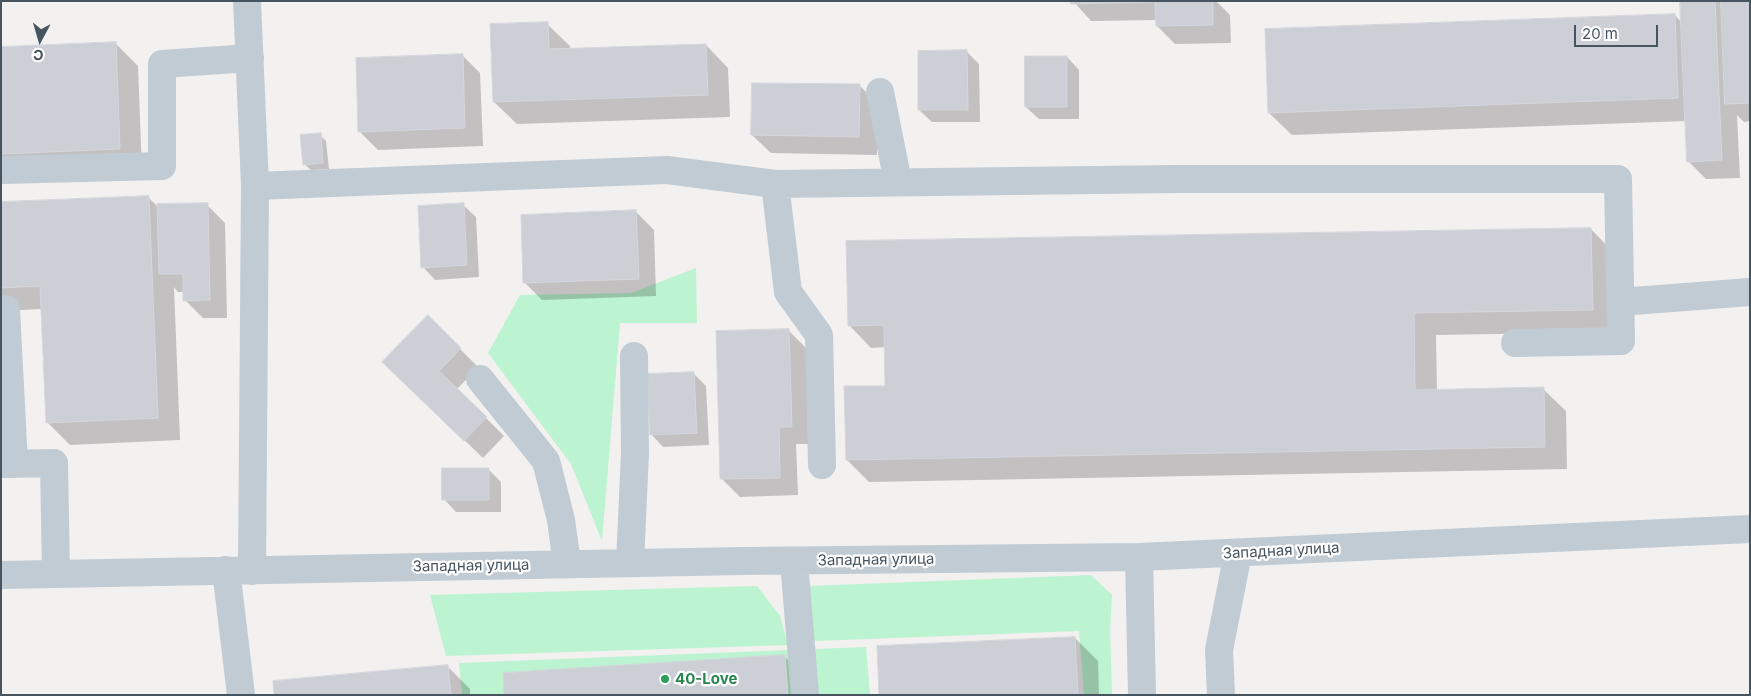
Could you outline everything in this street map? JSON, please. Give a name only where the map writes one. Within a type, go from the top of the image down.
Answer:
[{"type":"street","points":[[241,695],[239,570],[255,186],[247,1]]},
{"type":"street","points":[[1,170],[162,166],[162,64],[250,58]]},
{"type":"street","points":[[880,92],[898,182]]},
{"type":"street","points":[[255,186],[667,170],[775,184],[1185,179],[1618,179],[1621,340],[1515,343]]},
{"type":"street","points":[[775,184],[788,292],[819,335],[822,465]]},
{"type":"street","points":[[1620,302],[1750,292]]},
{"type":"street","points":[[1,309],[6,310],[8,464],[54,463],[56,574]]},
{"type":"street","points":[[630,563],[636,453],[634,356]]},
{"type":"street","points":[[480,380],[546,461],[561,520],[567,564]]},
{"type":"street","name":"Западная улица","points":[[1,575],[630,563],[1139,557],[1750,529]]},
{"type":"street","points":[[1220,695],[1219,650],[1238,553]]},
{"type":"street","points":[[1139,557],[1142,695]]},
{"type":"street","points":[[794,561],[805,695]]},
{"type":"green space","points":[[696,268],[697,323],[620,323],[602,541],[571,464],[488,353],[520,295],[631,293]]},
{"type":"green space","points":[[1091,575],[1112,595],[1110,630],[1112,695],[1084,695],[1079,631],[814,641],[809,586]]},
{"type":"green space","points":[[757,586],[780,616],[788,645],[446,656],[430,595]]},
{"type":"green space","name":"40-Love","points":[[866,647],[870,695],[462,695],[459,663]]},
{"type":"building","points":[[1071,1],[1213,1],[1213,25],[1156,26],[1155,2],[1071,4]]},
{"type":"building","points":[[1680,1],[1715,1],[1722,160],[1687,162]]},
{"type":"building","points":[[1721,1],[1750,1],[1750,103],[1725,104]]},
{"type":"building","points":[[1675,14],[1678,98],[1268,113],[1265,29]]},
{"type":"building","points":[[548,22],[549,49],[706,44],[708,95],[493,102],[490,24]]},
{"type":"building","points":[[116,42],[120,149],[1,154],[1,47]]},
{"type":"building","points":[[967,50],[968,110],[918,110],[918,51]]},
{"type":"building","points":[[463,54],[465,128],[358,132],[356,58]]},
{"type":"building","points":[[1025,56],[1067,56],[1067,107],[1025,107]]},
{"type":"building","points":[[752,83],[860,84],[859,137],[751,135]]},
{"type":"building","points":[[321,133],[323,163],[303,165],[300,135]]},
{"type":"building","points":[[149,196],[158,418],[46,423],[40,286],[1,288],[1,202]]},
{"type":"building","points":[[208,203],[210,300],[183,301],[183,274],[159,274],[157,204]]},
{"type":"building","points":[[464,203],[467,265],[421,268],[418,206]]},
{"type":"building","points":[[636,210],[639,279],[523,283],[521,215]]},
{"type":"building","points":[[1591,228],[1593,310],[1414,313],[1415,390],[1544,387],[1545,447],[846,460],[844,386],[885,386],[884,325],[848,326],[846,241]]},
{"type":"building","points":[[428,315],[461,348],[439,371],[487,417],[464,441],[382,362]]},
{"type":"building","points":[[789,329],[792,427],[779,427],[780,478],[720,479],[716,331]]},
{"type":"building","points":[[694,372],[697,433],[650,435],[647,374]]},
{"type":"building","points":[[442,468],[489,468],[489,500],[442,500]]},
{"type":"building","points":[[1075,637],[1078,695],[879,695],[877,646]]},
{"type":"building","points":[[785,655],[788,695],[504,695],[503,673]]},
{"type":"building","points":[[448,665],[451,695],[274,695],[273,681]]},
{"type":"place","name":"40-Love","points":[[665,679]]}]
